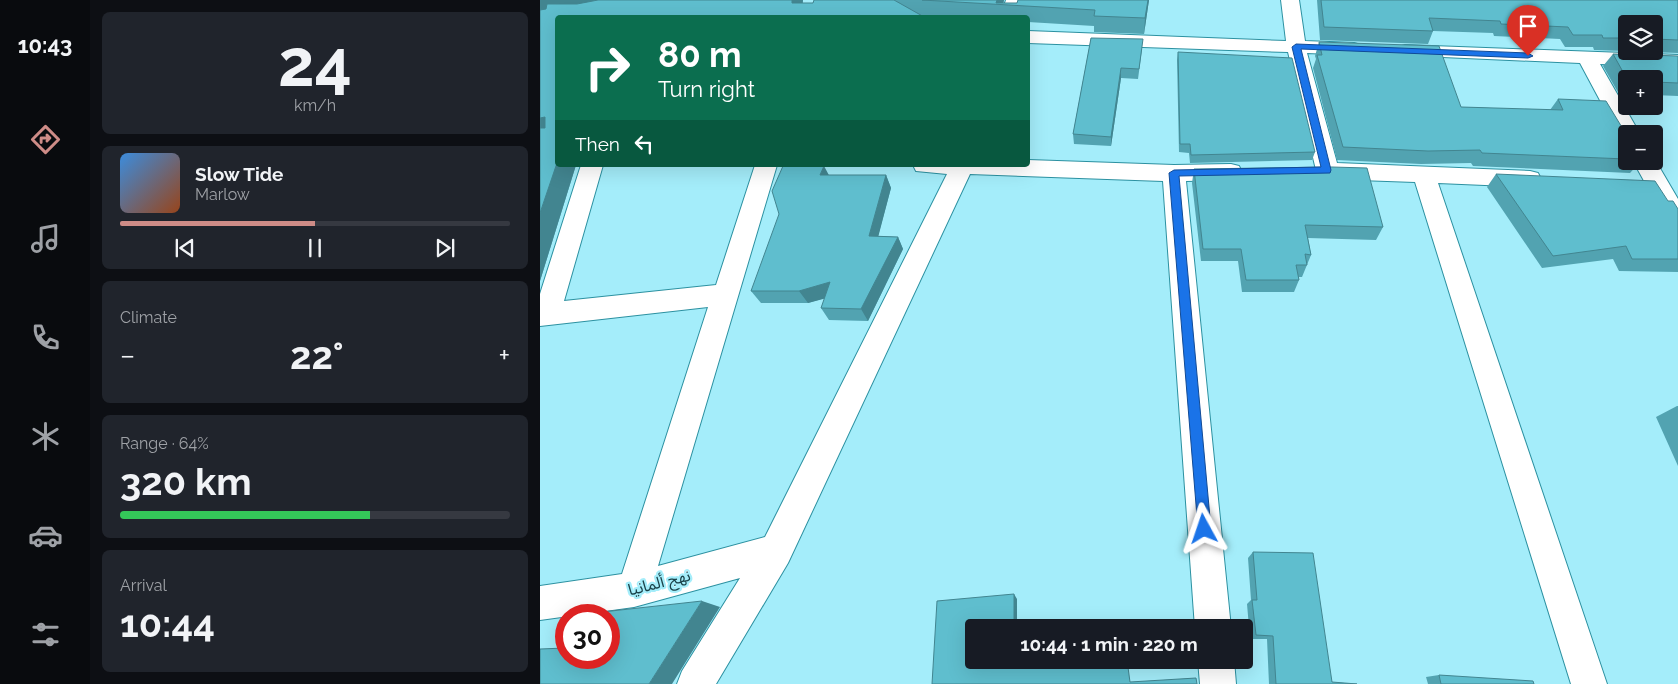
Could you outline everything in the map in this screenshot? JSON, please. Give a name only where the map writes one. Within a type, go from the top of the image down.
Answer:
[{"type":"street","points":[[1010,15],[1015,0]]},
{"type":"street","points":[[1290,0],[1317,171],[1550,180]]},
{"type":"street","points":[[1030,37],[1678,61]]},
{"type":"street","points":[[1587,58],[1624,125]]},
{"type":"street","points":[[591,167],[543,314],[725,295]]},
{"type":"street","points":[[634,590],[765,167]]},
{"type":"street","points":[[694,684],[776,551],[963,167]]},
{"type":"street","points":[[993,167],[1174,173],[1250,172]]},
{"type":"street","points":[[1649,170],[1678,220]]},
{"type":"street","points":[[1174,173],[1212,619]]},
{"type":"street","points":[[1424,174],[1589,684]]},
{"type":"street","points":[[1628,183],[1657,184]]},
{"type":"street","name":"نهج ألمانيا","points":[[540,603],[634,590],[776,551]]},
{"type":"street","points":[[1217,669],[1218,684]]},
{"type":"building","points":[[598,0],[792,0],[792,3],[813,3],[814,0],[894,0],[921,15],[555,15],[556,167],[540,213],[540,128],[545,128],[545,117],[540,118],[540,10],[546,9],[547,4],[577,4]]},
{"type":"building","points":[[922,0],[997,0],[996,3],[1017,3],[1018,0],[1148,0],[1145,18],[1094,16],[1095,10]]},
{"type":"building","points":[[1321,0],[1678,0],[1678,40],[1663,39],[1663,15],[1618,15],[1618,38],[1603,38],[1602,35],[1573,35],[1568,27],[1501,24],[1500,21],[1429,18],[1433,31],[1324,27]]},
{"type":"building","points":[[1091,38],[1143,39],[1139,69],[1121,68],[1111,137],[1073,134]]},
{"type":"building","points":[[1319,42],[1439,46],[1461,107],[1563,110],[1558,99],[1606,101],[1621,125],[1618,125],[1618,159],[1482,153],[1480,150],[1428,151],[1343,147],[1317,55],[1322,55]]},
{"type":"building","points":[[1178,52],[1292,58],[1315,152],[1191,155],[1190,144],[1180,144]]},
{"type":"building","points":[[1613,54],[1618,54],[1618,60],[1663,60],[1663,56],[1678,56],[1678,83],[1663,82],[1663,70],[1622,70]]},
{"type":"building","points":[[783,167],[824,167],[820,175],[886,175],[869,236],[898,237],[861,309],[821,308],[830,282],[799,291],[751,291],[779,214],[772,191]]},
{"type":"building","points":[[1367,168],[1383,227],[1305,225],[1311,255],[1305,254],[1307,265],[1296,265],[1299,280],[1246,280],[1241,249],[1203,249],[1194,169]]},
{"type":"building","points":[[1496,174],[1655,181],[1668,201],[1673,201],[1678,209],[1678,259],[1632,259],[1626,246],[1553,256]]},
{"type":"building","points":[[1253,552],[1313,553],[1332,682],[1357,684],[1276,684],[1273,636],[1256,635],[1252,600],[1257,600]]},
{"type":"building","points":[[1014,594],[1014,619],[965,619],[965,669],[1128,669],[1130,682],[1196,678],[1197,684],[932,684],[937,601]]},
{"type":"building","points":[[702,601],[649,684],[540,684],[540,649],[555,648],[555,669],[620,669],[620,610]]},
{"type":"building","points":[[1439,675],[1533,681],[1534,684],[1441,684]]},
{"type":"route","points":[[1204,529],[1174,173],[1327,170],[1296,47],[1528,56]]}]
